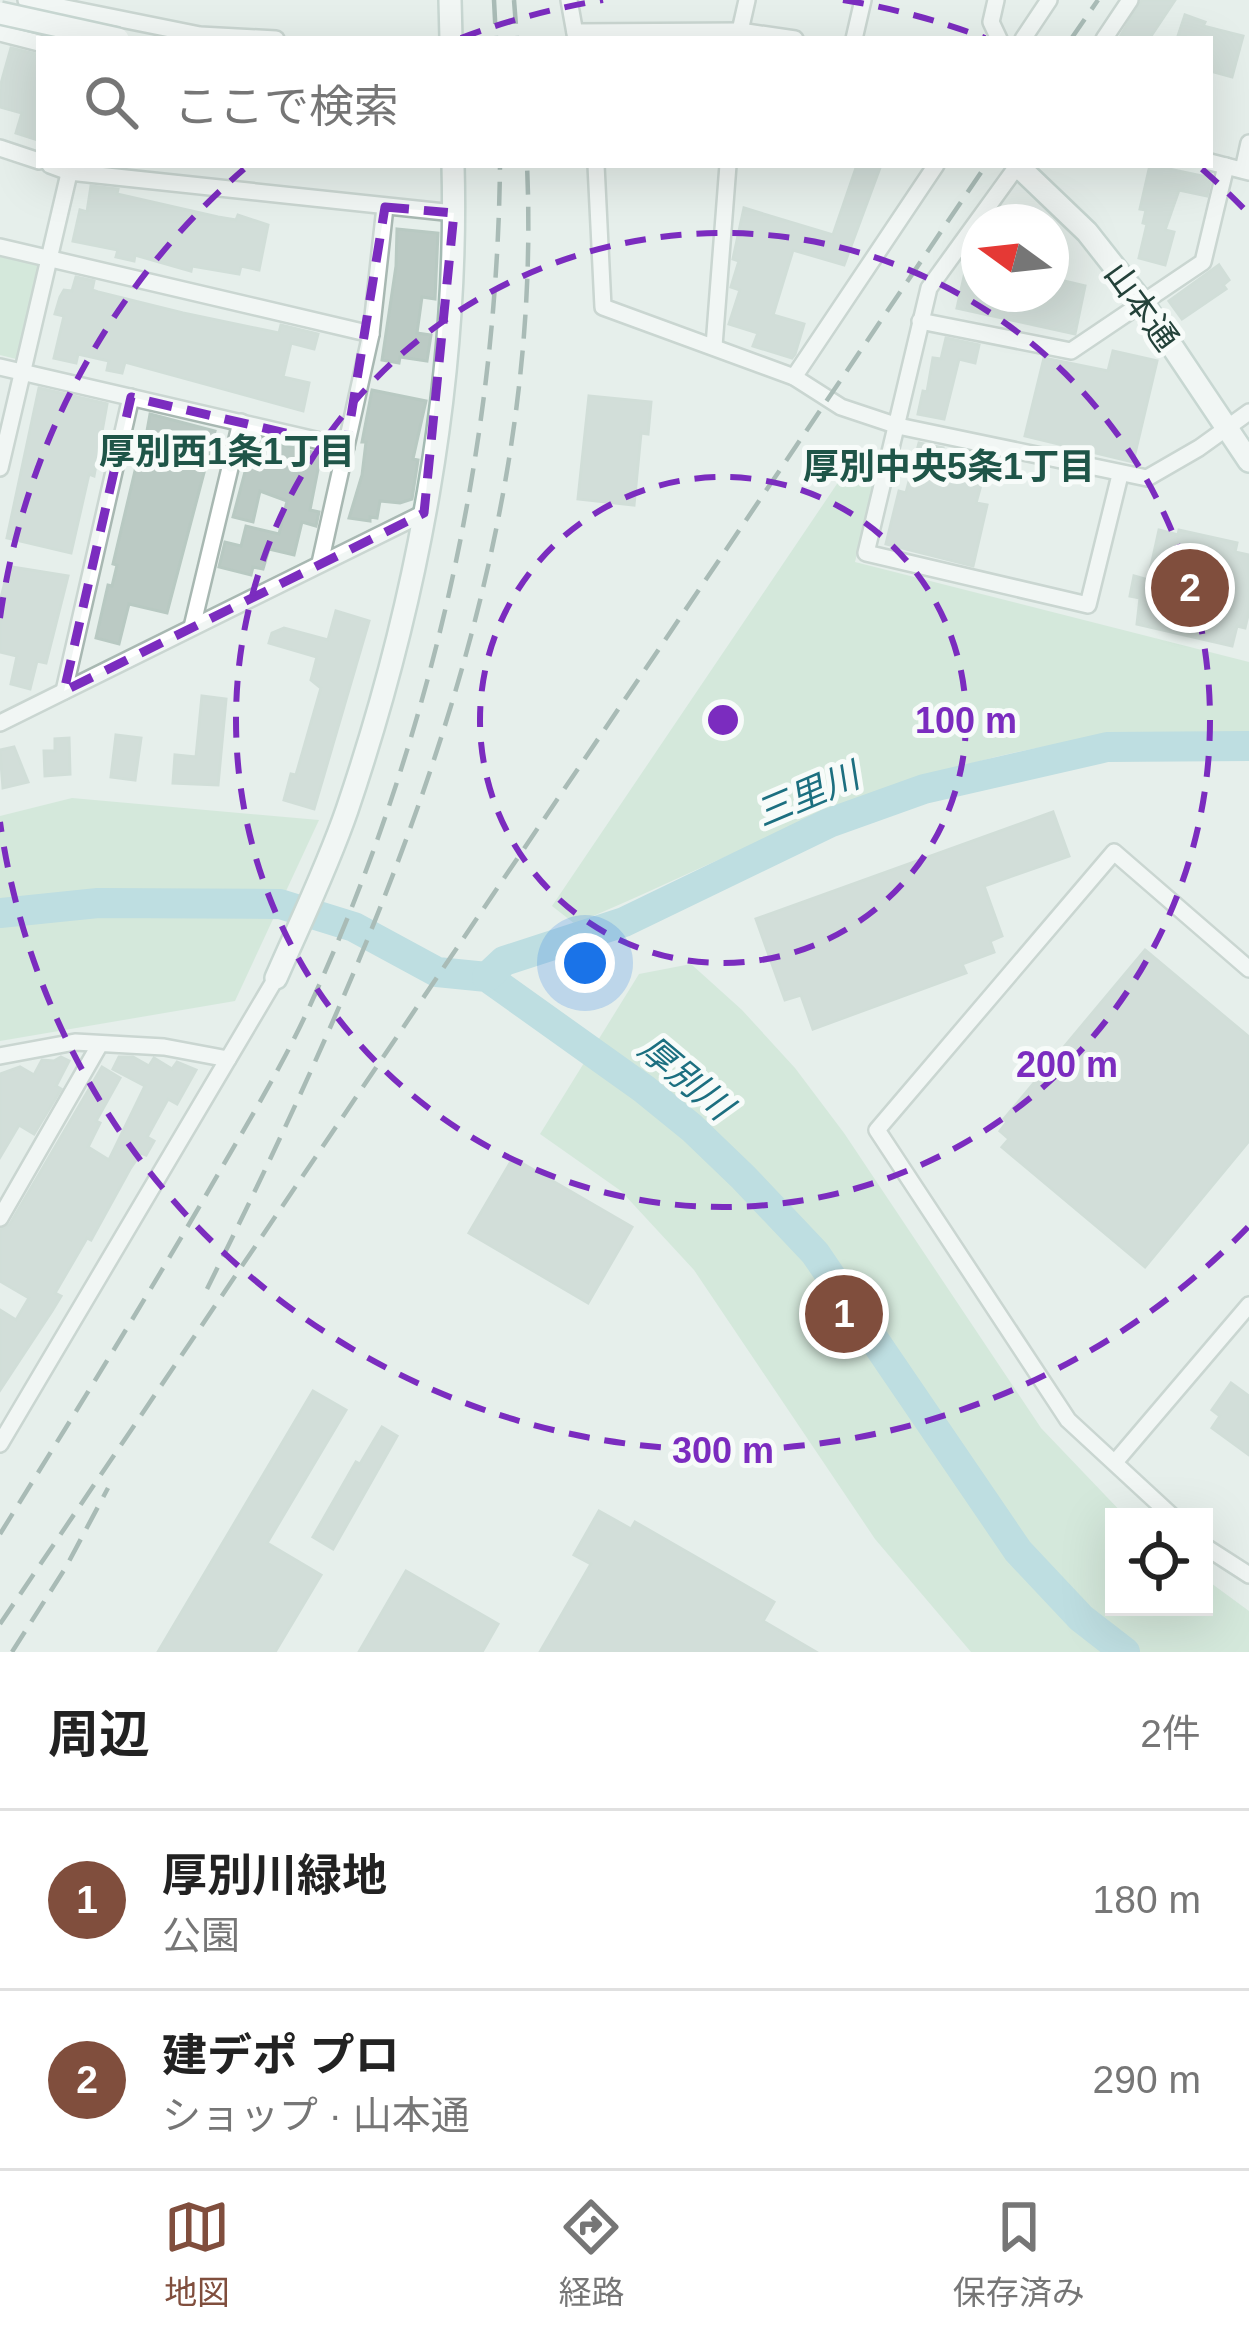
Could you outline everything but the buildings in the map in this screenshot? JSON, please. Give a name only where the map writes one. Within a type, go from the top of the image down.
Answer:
[{"type":"street","points":[[26,0],[219,36]]},
{"type":"street","points":[[101,36],[110,0]]},
{"type":"street","points":[[450,0],[451,36]]},
{"type":"street","points":[[568,0],[576,36],[740,31],[774,36]]},
{"type":"street","points":[[740,31],[747,0]]},
{"type":"street","points":[[855,36],[863,0]]},
{"type":"street","points":[[996,0],[991,22],[998,36]]},
{"type":"street","points":[[1025,36],[1048,0]]},
{"type":"street","points":[[1106,36],[1130,0]]},
{"type":"street","points":[[0,13],[104,36]]},
{"type":"street","points":[[0,33],[36,42]]},
{"type":"street","points":[[920,321],[1071,351],[1203,262],[1232,167],[1249,143]]},
{"type":"street","points":[[0,148],[36,160]]},
{"type":"street","points":[[0,469],[70,168],[454,213]]},
{"type":"street","points":[[0,1444],[275,978],[334,843],[405,612],[424,513],[445,369],[453,168]]},
{"type":"street","points":[[596,168],[603,307],[794,377],[841,406],[898,426],[1147,478],[1249,412]]},
{"type":"street","points":[[714,346],[728,168]]},
{"type":"street","points":[[794,377],[934,168]]},
{"type":"street","points":[[1016,168],[929,288],[866,553],[1088,605],[1120,475]]},
{"type":"street","name":"山本通","points":[[1021,168],[1088,232],[1249,461]]},
{"type":"street","points":[[320,563],[371,334],[385,207]]},
{"type":"street","points":[[0,247],[371,334]]},
{"type":"street","points":[[0,367],[346,446]]},
{"type":"street","points":[[64,692],[131,397]]},
{"type":"street","points":[[192,627],[241,422]]},
{"type":"street","points":[[0,723],[424,513]]},
{"type":"street","points":[[1164,1508],[1069,1420],[877,1130],[1114,852],[1249,969]]},
{"type":"street","points":[[0,1056],[74,1042],[164,1047],[229,1059]]},
{"type":"street","points":[[0,1218],[100,1044]]},
{"type":"street","points":[[1116,1461],[1249,1305]]},
{"type":"street","points":[[1213,1552],[1249,1576]]},
{"type":"highlighted area","points":[[385,207],[454,213],[424,513],[64,691],[131,397],[346,447]]},
{"type":"green space","points":[[0,255],[39,264],[16,359],[0,355]]},
{"type":"green space","points":[[845,472],[876,479],[855,562],[1249,662],[1249,739],[1166,735],[1088,740],[937,773],[790,829],[575,924],[552,906]]},
{"type":"green space","points":[[72,798],[319,820],[235,1001],[0,1041],[0,816]]},
{"type":"green space","points":[[691,964],[795,1068],[844,1133],[1041,1428],[1117,1508],[1105,1508],[1105,1616],[1213,1616],[1213,1585],[1249,1611],[1249,1652],[971,1652],[875,1539],[694,1270],[621,1191],[540,1134],[639,974]]},
{"type":"waterway","name":"三里川","points":[[487,977],[504,961],[624,922],[829,823],[924,789],[1107,747],[1249,746]]},
{"type":"waterway","name":"厚別川","points":[[0,913],[98,903],[280,904],[354,927],[437,972],[487,977],[692,1128],[815,1253],[1018,1551],[1081,1618],[1125,1652]]},
{"type":"railway","points":[[494,0],[496,36]]},
{"type":"railway","points":[[514,0],[517,36]]},
{"type":"railway","points":[[1073,36],[1098,0]]},
{"type":"railway","points":[[0,1534],[269,1086],[312,1001],[391,801],[423,698],[470,487],[486,380],[500,168]]},
{"type":"railway","points":[[207,1289],[333,1022],[439,745],[479,604],[509,459],[526,313],[527,168]]},
{"type":"railway","points":[[0,1624],[984,168]]},
{"type":"railway","points":[[12,1652],[66,1567],[108,1488]]},
{"type":"place","name":"建デポ プロ","points":[[1190,588]]},
{"type":"place","name":"厚別川緑地","points":[[844,1314]]},
{"type":"district","name":"厚別西1条1丁目","points":[[227,451]]},
{"type":"district","name":"厚別中央5条1丁目","points":[[949,466]]}]
